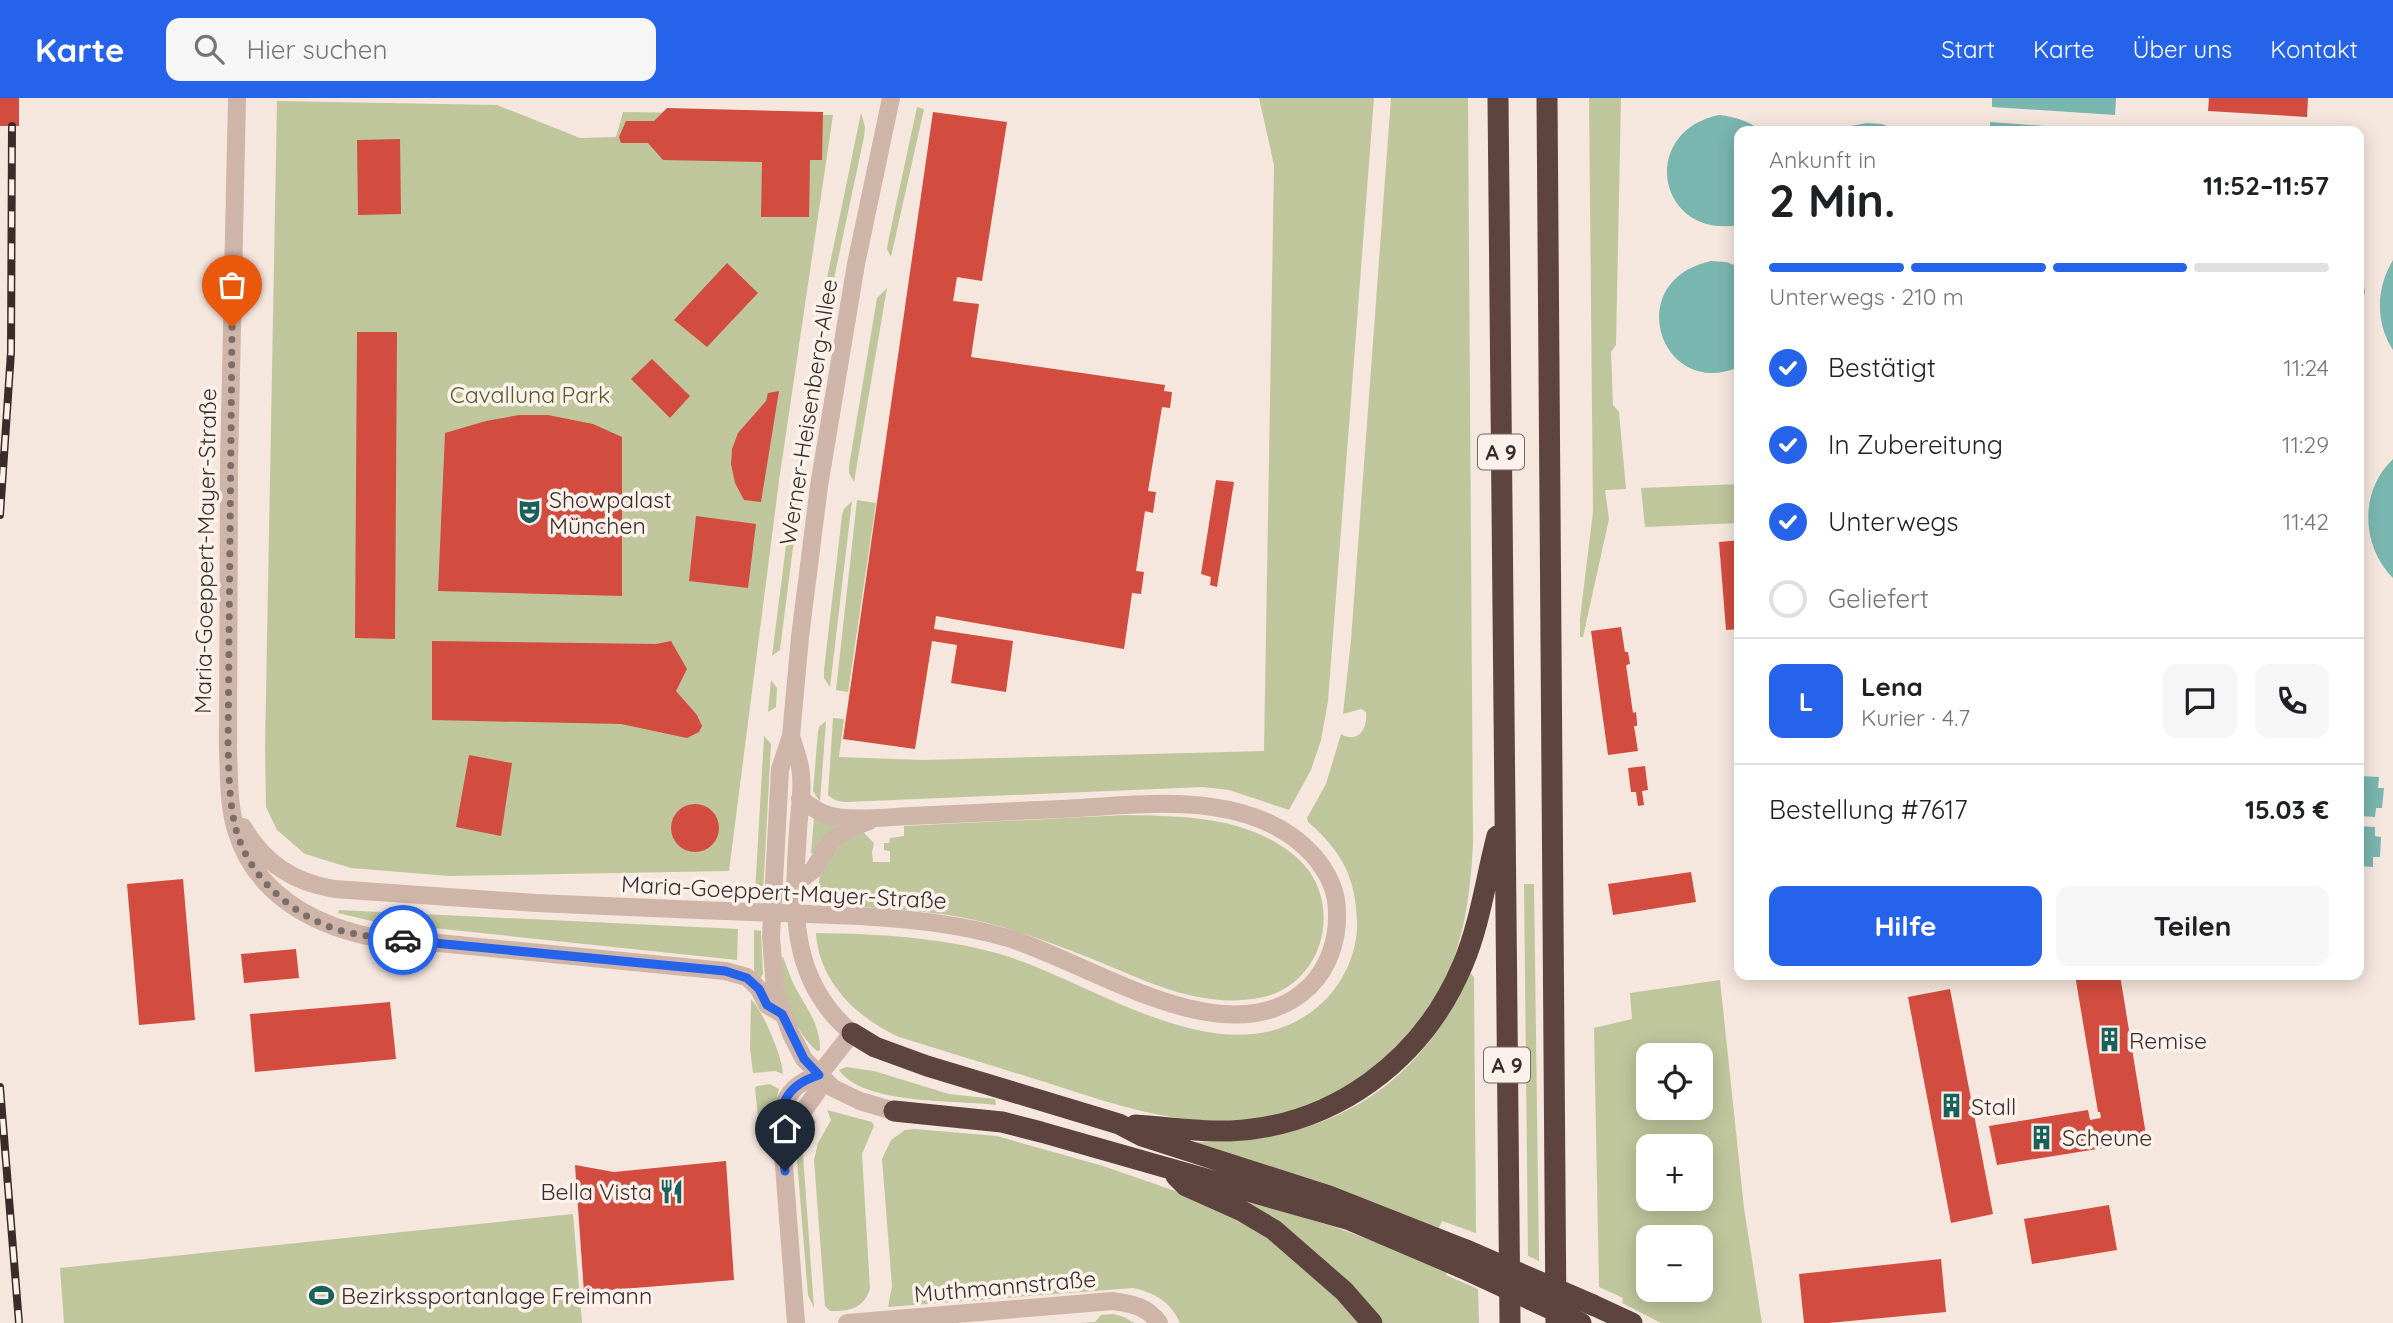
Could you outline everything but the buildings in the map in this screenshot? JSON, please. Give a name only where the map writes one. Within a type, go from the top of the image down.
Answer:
[{"type":"highway","name":"A 9","points":[[1498,98],[1510,1323]]},
{"type":"highway","name":"A 9","points":[[1547,98],[1556,1323]]},
{"type":"highway","points":[[1119,1124],[1231,1131],[1266,1127],[1332,1107],[1386,1072],[1426,1030],[1449,993],[1463,963],[1476,924],[1504,806]]},
{"type":"highway","points":[[852,1033],[875,1047],[927,1066],[1119,1124],[1142,1136],[1329,1196],[1587,1314],[1632,1323]]},
{"type":"highway","points":[[894,1111],[1002,1122],[1170,1170],[1222,1182],[1350,1220],[1463,1258]]},
{"type":"highway","points":[[1170,1170],[1186,1186],[1242,1211],[1274,1230],[1344,1291],[1372,1323]]},
{"type":"street","name":"Maria-Goeppert-Mayer-Straße","points":[[237,98],[229,480],[228,746],[236,831],[246,857],[264,881],[291,906],[338,929],[367,936],[725,971],[747,978],[759,989],[767,1005],[782,1014]]},
{"type":"street","name":"Werner-Heisenberg-Allee","points":[[891,98],[856,264],[830,412],[800,636],[791,736],[780,769],[771,937],[775,989],[782,1014],[804,1059],[833,1088],[847,1096],[894,1111]]},
{"type":"street","name":"Werner-Heisenberg-Allee","points":[[791,736],[801,769],[796,883],[798,938],[807,974],[828,1012],[852,1033]]},
{"type":"street","name":"Maria-Goeppert-Mayer-Straße","points":[[231,794],[240,822],[267,859],[289,876],[314,885],[368,893],[860,916],[941,923],[1008,939],[1053,954],[1167,1002],[1220,1015],[1268,1011],[1302,994],[1316,980],[1326,964],[1337,929],[1335,894],[1321,864],[1288,834],[1270,823],[1243,814],[1191,805],[1157,804],[875,818],[823,814],[800,799]]},
{"type":"street","name":"Maria-Goeppert-Mayer-Straße","points":[[796,883],[813,870],[831,841],[853,827],[875,818]]},
{"type":"street","points":[[796,1323],[780,1113],[790,1092],[803,1080],[819,1075],[852,1033]]},
{"type":"street","name":"Muthmannstraße","points":[[847,1323],[1113,1301],[1135,1304],[1151,1313],[1159,1323]]},
{"type":"green space","points":[[1259,98],[1374,98],[1328,701],[1321,740],[1311,770],[1289,810],[1229,790],[1203,787],[847,802],[832,798],[828,795],[833,718],[844,719],[839,757],[923,760],[1264,751],[1274,165]]},
{"type":"green space","points":[[1391,98],[1468,98],[1473,843],[1470,887],[1462,930],[1454,958],[1435,997],[1411,1031],[1381,1061],[1347,1085],[1310,1103],[1270,1116],[1227,1121],[1184,1119],[1133,1109],[899,1037],[883,1029],[855,1009],[833,982],[824,967],[816,933],[909,938],[977,948],[1037,967],[1162,1020],[1205,1032],[1247,1035],[1286,1026],[1322,1003],[1343,977],[1357,934],[1354,892],[1345,866],[1307,818],[1326,784],[1341,734],[1347,737],[1357,736],[1363,729],[1366,718],[1366,712],[1361,709],[1343,714],[1351,640]]},
{"type":"green space","points":[[1589,98],[1621,98],[1616,345],[1611,352],[1613,405],[1619,412],[1626,489],[1605,490],[1609,519],[1583,637],[1580,637],[1593,512]]},
{"type":"green space","name":"Cavalluna Park","points":[[277,101],[497,105],[580,138],[616,137],[623,112],[833,115],[779,481],[729,871],[449,876],[351,868],[305,854],[277,830],[266,807],[265,748]]},
{"type":"green space","points":[[917,107],[924,109],[891,257],[887,249],[888,242]]},
{"type":"green space","points":[[861,113],[865,127],[864,137],[832,288],[825,288]]},
{"type":"green space","points":[[887,288],[854,482],[849,466],[877,298]]},
{"type":"green space","points":[[819,326],[825,327],[802,476],[780,650],[772,656],[795,475]]},
{"type":"green space","points":[[1734,484],[1734,523],[1645,527],[1641,488]]},
{"type":"green space","points":[[857,500],[876,503],[848,692],[836,690]]},
{"type":"green space","points":[[852,501],[830,687],[824,678],[824,670],[842,515]]},
{"type":"green space","points":[[771,680],[777,688],[776,707],[768,712]]},
{"type":"green space","points":[[826,721],[820,802],[813,791],[818,732],[819,727]]},
{"type":"green space","points":[[764,736],[771,744],[763,894],[755,893]]},
{"type":"green space","points":[[1125,815],[1183,817],[1221,822],[1258,833],[1293,855],[1313,876],[1322,901],[1324,920],[1321,938],[1306,970],[1293,983],[1259,998],[1237,1000],[1193,996],[995,925],[947,915],[864,907],[864,901],[817,896],[821,873],[830,856],[843,843],[862,831],[874,843],[873,862],[890,862],[890,851],[884,850],[884,843],[889,843],[890,838],[904,836],[904,826]]},
{"type":"green space","points":[[814,818],[839,828],[814,854],[811,853]]},
{"type":"green space","points":[[1524,884],[1534,884],[1539,1261],[1528,1256]]},
{"type":"green space","points":[[339,910],[738,929],[737,960],[376,922],[338,913]]},
{"type":"green space","points":[[754,930],[761,931],[763,974],[760,979],[754,974]]},
{"type":"green space","points":[[783,957],[793,983],[815,1023],[820,1050],[817,1051],[801,1033],[790,1009],[781,970],[780,958]]},
{"type":"green space","points":[[1470,973],[1474,977],[1476,1233],[1442,1221],[1439,1228],[1200,1150],[1197,1142],[1243,1140],[1286,1133],[1325,1120],[1361,1102],[1394,1079],[1423,1050],[1448,1014]]},
{"type":"green space","points":[[1720,980],[1744,1208],[1762,1323],[1661,1323],[1622,1303],[1623,1298],[1599,1287],[1594,1028],[1632,1019],[1630,993]]},
{"type":"green space","points":[[751,999],[772,1035],[783,1074],[775,1071],[753,1073],[750,1049]]},
{"type":"green space","points":[[846,1067],[874,1071],[949,1094],[995,1099],[996,1105],[912,1099],[868,1090],[851,1081],[839,1070]]},
{"type":"green space","points":[[770,1084],[779,1089],[768,1130],[760,1137],[755,1088]]},
{"type":"green space","points":[[827,1110],[872,1122],[874,1126],[862,1154],[870,1289],[860,1305],[837,1311],[830,1311],[825,1306],[814,1160],[818,1143],[831,1120]]},
{"type":"green space","points":[[812,1115],[816,1122],[805,1142],[803,1155],[814,1308],[808,1295],[796,1148],[800,1129]]},
{"type":"green space","points":[[905,1130],[997,1136],[1103,1166],[1207,1202],[1239,1218],[1298,1259],[1361,1323],[1180,1323],[1172,1309],[1161,1300],[1133,1288],[888,1307],[892,1286],[882,1159],[891,1140]]},
{"type":"green space","points":[[1225,1194],[1335,1227],[1448,1269],[1446,1275],[1478,1289],[1479,1323],[1382,1323],[1372,1310]]},
{"type":"green space","name":"Bezirkssportanlage Freimann","points":[[573,1214],[582,1323],[64,1323],[60,1268]]},
{"type":"green space","points":[[1113,1314],[1134,1323],[1077,1323],[1095,1322],[1101,1315]]},
{"type":"water","points":[[1992,98],[2116,98],[2115,115],[1992,107]]},
{"type":"water","points":[[1719,115],[1742,120],[1754,126],[1734,126],[1734,225],[1711,225],[1690,216],[1675,201],[1668,182],[1668,161],[1676,141],[1693,125]]},
{"type":"water","points":[[1990,122],[2045,126],[1990,126]]},
{"type":"water","points":[[1867,123],[1887,126],[1851,126]]},
{"type":"water","points":[[2393,260],[2393,350],[2383,328],[2380,305],[2383,282]]},
{"type":"water","points":[[1711,261],[1734,265],[1734,368],[1712,373],[1689,368],[1672,354],[1662,334],[1659,312],[1666,291],[1683,273]]},
{"type":"water","points":[[2393,459],[2393,578],[2382,565],[2375,550],[2368,518],[2374,487]]},
{"type":"water","points":[[2364,776],[2379,777],[2378,788],[2384,788],[2382,808],[2376,808],[2375,817],[2364,816]]},
{"type":"water","points":[[2364,826],[2375,827],[2375,836],[2381,837],[2380,857],[2373,857],[2373,867],[2364,866]]},
{"type":"railway","points":[[0,515],[11,352],[12,126]]},
{"type":"railway","points":[[0,1087],[19,1323]]},
{"type":"way so far","points":[[232,327],[228,746],[236,831],[246,857],[264,881],[291,906],[338,929],[403,940]]},
{"type":"place","name":"Showpalast München","points":[[529,512]]},
{"type":"place","name":"Remise","points":[[2109,1040]]},
{"type":"place","name":"Stall","points":[[1951,1106]]},
{"type":"place","name":"Scheune","points":[[2042,1137]]},
{"type":"place","name":"Bella Vista","points":[[672,1191]]},
{"type":"place","name":"Bezirkssportanlage Freimann","points":[[321,1295]]},
{"type":"route","points":[[403,940],[725,971],[747,978],[759,989],[767,1005],[782,1014],[804,1059],[819,1075],[803,1080],[783,1103],[780,1127],[785,1171]]}]
